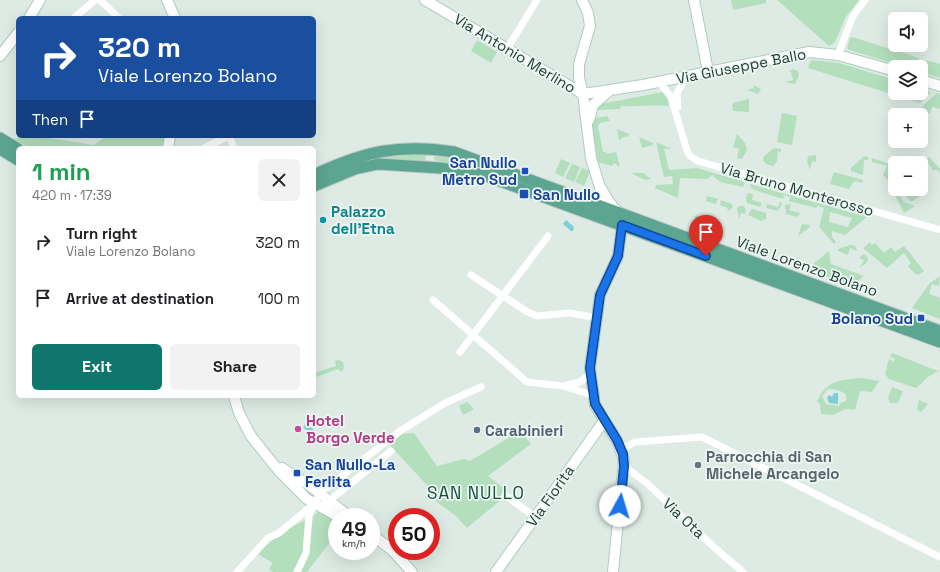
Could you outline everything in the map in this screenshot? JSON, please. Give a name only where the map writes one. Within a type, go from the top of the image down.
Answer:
[{"type":"main road","points":[[30,16],[40,0]]},
{"type":"main road","points":[[167,0],[174,16]]},
{"type":"main road","name":"Via Antonio Merlino","points":[[426,0],[583,94]]},
{"type":"main road","points":[[582,0],[588,13],[590,26],[579,64],[579,78],[583,94],[591,158],[601,188],[609,202],[618,212]]},
{"type":"main road","points":[[694,0],[708,71]]},
{"type":"main road","points":[[0,56],[16,36]]},
{"type":"main road","name":"Via Giuseppe Ballo","points":[[583,94],[610,91],[659,82],[809,52],[838,54],[888,69]]},
{"type":"main road","points":[[928,82],[940,86]]},
{"type":"main road","points":[[588,132],[592,108],[598,100],[610,91]]},
{"type":"main road","points":[[0,138],[16,148]]},
{"type":"main road","name":"Viale Lorenzo Bolano","points":[[316,174],[369,153],[403,148],[435,149],[454,152],[940,331]]},
{"type":"main road","points":[[0,149],[16,159]]},
{"type":"main road","points":[[435,149],[430,158],[431,162],[440,168]]},
{"type":"main road","name":"Viale Lorenzo Bolano","points":[[316,185],[355,169],[372,165],[440,168],[484,175],[940,342]]},
{"type":"main road","points":[[590,202],[601,198],[601,188]]},
{"type":"main road","points":[[613,572],[624,466],[622,449],[595,404],[592,395],[590,374],[591,354],[602,289],[619,251],[622,225]]},
{"type":"main road","points":[[235,398],[245,426],[272,462],[314,504],[328,510]]},
{"type":"main road","name":"Via Fiorita","points":[[496,572],[604,421]]},
{"type":"main road","points":[[272,462],[320,494],[329,501],[333,508]]},
{"type":"main road","points":[[380,541],[392,550],[412,572]]},
{"type":"street","points":[[76,16],[95,0]]},
{"type":"street","points":[[100,0],[117,16]]},
{"type":"street","points":[[507,49],[537,0]]},
{"type":"street","points":[[838,54],[854,16],[865,0]]},
{"type":"street","points":[[679,122],[677,93],[687,76]]},
{"type":"street","points":[[659,82],[671,97],[679,122]]},
{"type":"street","name":"Via Bruno Monterosso","points":[[679,122],[686,151],[690,156],[698,161],[940,230]]},
{"type":"street","points":[[208,146],[225,138]]},
{"type":"street","points":[[460,352],[548,236]]},
{"type":"street","points":[[471,275],[526,311],[537,316],[570,313],[598,318]]},
{"type":"street","points":[[433,300],[527,382],[563,386],[592,395]]},
{"type":"street","points":[[574,384],[590,374]]},
{"type":"street","points":[[563,386],[574,384],[591,385]]},
{"type":"street","points":[[297,572],[306,553],[309,515],[320,494],[400,430],[445,402],[481,387]]},
{"type":"street","points":[[622,449],[635,442],[702,437],[940,556]]},
{"type":"street","points":[[329,501],[391,451]]},
{"type":"street","name":"Via Ota","points":[[624,466],[649,485],[721,554],[743,572]]},
{"type":"street","points":[[505,495],[535,517]]},
{"type":"street","points":[[238,572],[268,538],[279,533],[314,504]]},
{"type":"green space","points":[[731,0],[766,0],[766,3],[733,10]]},
{"type":"green space","points":[[777,0],[859,0],[845,18],[835,42],[829,46]]},
{"type":"green space","points":[[852,37],[888,48],[888,52],[900,52],[919,58],[918,60],[888,60],[888,62],[849,50],[847,48],[850,38]]},
{"type":"green space","points":[[477,40],[497,52],[491,63],[471,51]]},
{"type":"green space","points":[[811,60],[839,63],[888,78],[888,93],[808,68]]},
{"type":"green space","points":[[928,61],[940,64],[940,78],[928,74]]},
{"type":"green space","points":[[792,69],[798,71],[799,75],[795,84],[785,82],[793,80],[791,72],[789,72]]},
{"type":"green space","points":[[753,85],[761,89],[758,94],[747,90],[754,88]]},
{"type":"green space","points":[[663,92],[667,97],[669,106],[621,106],[620,109],[598,110],[598,107],[601,104]]},
{"type":"green space","points":[[937,93],[940,94],[940,109],[932,107],[930,114],[928,114],[928,108],[921,108]]},
{"type":"green space","points":[[749,99],[749,112],[733,111],[733,103]]},
{"type":"green space","points":[[910,100],[923,100],[920,103]]},
{"type":"green space","points":[[782,113],[797,116],[792,145],[777,142]]},
{"type":"green space","points":[[607,116],[610,121],[600,123],[598,126],[603,152],[606,152],[607,154],[616,152],[620,167],[614,163],[612,166],[598,162],[592,124],[595,118]]},
{"type":"green space","points":[[617,129],[629,134],[629,136],[619,140]]},
{"type":"green space","points":[[737,134],[745,143],[747,150],[742,159],[737,158],[739,149],[733,147]]},
{"type":"green space","points":[[639,137],[653,143],[653,145],[642,148]]},
{"type":"green space","points":[[49,138],[94,145],[103,138],[165,138],[163,146],[26,146],[13,139]]},
{"type":"green space","points":[[656,142],[672,149],[664,149],[669,170],[697,168],[745,182],[743,187],[720,182],[712,175],[707,179],[680,178],[678,198],[655,188],[656,185],[673,184],[672,176],[664,177]]},
{"type":"green space","points":[[774,148],[781,149],[781,152],[778,151],[777,161],[773,166],[766,164],[763,160],[764,156]]},
{"type":"green space","points":[[404,152],[426,154],[425,160],[427,163],[355,163]]},
{"type":"green space","points":[[441,153],[857,304],[483,170],[434,160],[435,154]]},
{"type":"green space","points":[[816,155],[816,162],[812,161],[810,170],[807,162],[808,156]]},
{"type":"green space","points":[[864,156],[869,157],[868,160],[864,160],[863,175],[851,171],[851,168]]},
{"type":"green space","points":[[929,157],[940,169],[939,173],[936,169],[934,171],[928,163]]},
{"type":"green space","points":[[872,158],[888,163],[888,181],[883,175],[887,166],[872,162]]},
{"type":"green space","points":[[561,159],[570,163],[563,177],[555,173]]},
{"type":"green space","points":[[572,164],[580,167],[574,182],[565,178]]},
{"type":"green space","points":[[582,168],[590,171],[584,186],[575,182]]},
{"type":"green space","points":[[834,172],[863,180],[862,183],[854,181],[849,189],[830,184]]},
{"type":"green space","points":[[631,173],[643,173],[651,179],[645,180]]},
{"type":"green space","points":[[750,184],[867,217],[845,235],[832,231],[832,237],[836,242],[834,244],[819,227],[824,208],[818,206],[816,208],[789,201],[790,197],[784,195],[783,199],[751,188]],"holes":[[[830,212],[852,218],[848,227],[829,222]]]},
{"type":"green space","points":[[748,193],[753,194],[752,200],[762,203],[760,207],[747,203],[746,197]]},
{"type":"green space","points":[[707,196],[718,199],[716,204],[706,201]]},
{"type":"green space","points":[[896,196],[900,196],[904,202],[915,206],[904,213]]},
{"type":"green space","points":[[906,196],[920,196],[911,202]]},
{"type":"green space","points":[[721,200],[732,204],[733,207],[727,212],[728,208],[720,205]]},
{"type":"green space","points":[[780,201],[782,204],[778,211],[766,208],[767,204],[778,207]]},
{"type":"green space","points":[[791,204],[789,210],[800,213],[798,217],[786,214],[785,205]]},
{"type":"green space","points":[[739,206],[744,206],[746,210],[745,214],[741,213],[739,219],[737,209]]},
{"type":"green space","points":[[752,209],[766,213],[766,219],[761,221],[748,215]]},
{"type":"green space","points":[[696,215],[706,224],[704,231],[691,227]]},
{"type":"green space","points":[[802,224],[810,225],[810,227],[798,236]]},
{"type":"green space","points":[[870,242],[872,245],[875,243],[884,253],[891,247],[895,252],[904,246],[924,271],[918,275],[913,272],[908,266],[911,263],[904,253],[887,268],[863,248]]},
{"type":"green space","points":[[850,245],[855,246],[857,251],[850,248],[848,255],[838,251],[838,249]]},
{"type":"green space","points":[[829,251],[831,264],[864,276],[852,286],[806,270]]},
{"type":"green space","points":[[864,254],[868,260],[866,264],[860,267],[864,260],[859,258]]},
{"type":"green space","points":[[940,276],[939,286],[932,284],[929,294],[940,298],[940,319],[912,308],[929,284]]},
{"type":"green space","points":[[892,353],[938,371],[928,377],[916,388],[889,379],[885,374],[889,359],[894,362],[895,359],[890,356]]},
{"type":"green space","points":[[339,360],[343,362],[344,369],[341,372],[338,369],[316,377],[316,372],[336,366],[335,361]]},
{"type":"green space","points":[[861,378],[879,381],[872,392],[860,391],[855,410],[845,409],[833,415],[821,414],[820,404],[817,402],[829,385],[834,382]],"holes":[[[828,389],[838,390],[846,394],[846,401],[840,403],[839,406],[826,404],[822,396]]]},
{"type":"green space","points":[[892,387],[903,391],[898,403],[890,403],[888,398]]},
{"type":"green space","points":[[919,400],[928,404],[921,412],[917,410]]},
{"type":"green space","points":[[467,402],[474,409],[463,415],[459,406]]},
{"type":"green space","points":[[520,431],[531,444],[488,476],[506,490],[501,496],[502,499],[467,528],[456,516],[430,497],[434,493],[389,444],[402,434],[414,433],[437,466],[464,459],[470,461]]},
{"type":"green space","points":[[319,511],[328,516],[328,545],[307,572],[300,572],[309,554],[313,516]]},
{"type":"green space","points":[[306,520],[303,553],[295,570],[293,572],[273,572],[269,569],[273,563],[258,554],[280,534]]},
{"type":"water","points":[[566,220],[574,227],[573,231],[563,224]]},
{"type":"water","points":[[834,393],[838,393],[838,404],[829,403],[827,398],[829,395],[832,397]]},
{"type":"water","points":[[307,422],[316,433],[311,435],[303,427]]},
{"type":"place","name":"San Nullo Metro Sud","points":[[525,171]]},
{"type":"place","name":"San Nullo","points":[[524,194]]},
{"type":"place","name":"Palazzo dell'Etna","points":[[323,220]]},
{"type":"place","name":"Bolano Sud","points":[[921,318]]},
{"type":"place","name":"Hotel Borgo Verde","points":[[298,429]]},
{"type":"place","name":"Carabinieri","points":[[477,430]]},
{"type":"place","name":"Parrocchia di San Michele Arcangelo","points":[[698,465]]},
{"type":"place","name":"San Nullo-La Ferlita","points":[[297,473]]},
{"type":"district","name":"SAN NULLO","points":[[476,493]]},
{"type":"route","points":[[620,506],[624,466],[622,449],[595,404],[592,395],[590,368],[591,354],[597,326],[600,295],[618,256],[622,225],[706,256]]}]
